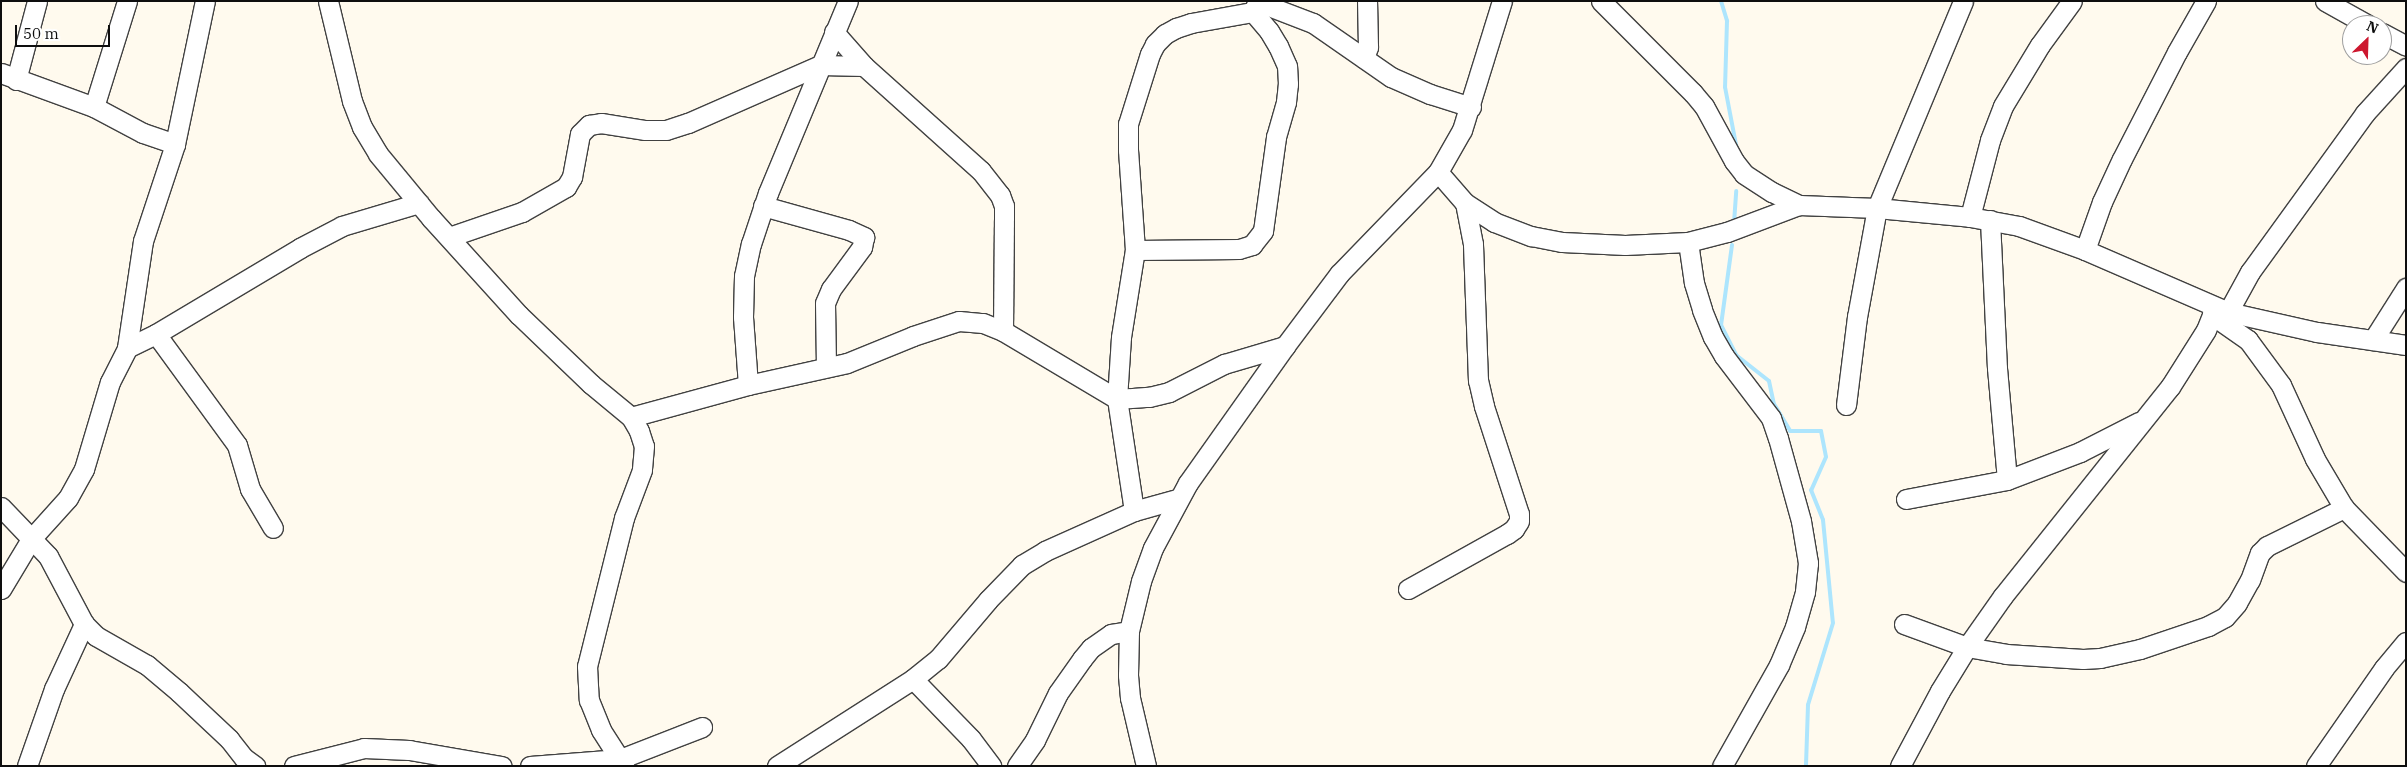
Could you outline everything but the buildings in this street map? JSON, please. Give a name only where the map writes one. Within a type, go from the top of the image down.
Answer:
[{"type":"street","points":[[37,1],[9,76],[94,107],[142,134],[175,144]]},
{"type":"street","points":[[94,107],[127,1]]},
{"type":"street","points":[[1,589],[31,539],[68,498],[84,469],[110,382],[127,348],[137,270],[143,241],[175,144],[205,1]]},
{"type":"street","points":[[328,1],[352,102],[362,127],[378,154],[519,315],[590,384],[631,417],[644,446],[642,470],[624,518],[586,666],[589,700],[601,730],[622,763]]},
{"type":"street","points":[[748,385],[743,317],[744,276],[751,244],[763,206],[848,1]]},
{"type":"street","points":[[1364,58],[1368,47],[1367,1]]},
{"type":"street","points":[[1146,766],[1130,698],[1128,675],[1129,631],[1141,581],[1153,548],[1177,499],[1285,346],[1356,254],[1438,172],[1462,130],[1502,1]]},
{"type":"street","points":[[1600,1],[1704,106],[1734,161],[1744,174],[1772,192],[1799,205]]},
{"type":"street","points":[[1846,405],[1857,317],[1877,208],[1963,1]]},
{"type":"street","points":[[1970,217],[1990,140],[2003,106],[2040,45],[2072,1]]},
{"type":"street","points":[[2085,250],[2102,202],[2122,159],[2177,52],[2206,1]]},
{"type":"street","points":[[2325,1],[2350,15]]},
{"type":"street","points":[[1135,250],[1239,249],[1252,245],[1263,231],[1276,137],[1286,102],[1288,84],[1287,66],[1256,5]]},
{"type":"street","points":[[1134,511],[1117,399],[1121,336],[1135,250],[1128,124],[1150,54],[1155,44],[1176,28],[1256,5],[1313,23],[1391,77],[1430,94],[1470,108]]},
{"type":"street","points":[[834,32],[864,66],[981,171],[1000,195],[1004,206],[1003,331]]},
{"type":"street","points":[[2392,38],[2406,46]]},
{"type":"street","points":[[449,237],[522,212],[566,187],[572,177],[580,134],[588,125],[601,123],[645,130],[666,130],[688,123],[820,65],[864,66]]},
{"type":"street","points":[[1900,766],[1940,691],[1967,647],[2003,596],[2144,419],[2195,350],[2218,311],[2250,272],[2365,113],[2406,68]]},
{"type":"street","points":[[1438,172],[1464,203],[1494,222],[1531,236],[1562,242],[1625,245],[1688,242],[1727,232],[1799,205],[1877,208],[1990,220],[2019,226],[2085,250],[2218,311],[2298,329],[2406,346]]},
{"type":"street","points":[[127,348],[156,334],[300,248],[342,226],[419,203]]},
{"type":"street","points":[[1408,589],[1507,534],[1514,529],[1519,521],[1519,514],[1484,406],[1478,381],[1473,244],[1464,203]]},
{"type":"street","points":[[763,206],[858,233],[864,237],[862,247],[831,289],[825,302],[826,368]]},
{"type":"street","points":[[1990,220],[1997,368],[2007,480]]},
{"type":"street","points":[[1688,242],[1694,283],[1713,337],[1724,356],[1770,418],[1778,438],[1799,512],[1808,563],[1805,592],[1795,626],[1779,665],[1722,766]]},
{"type":"street","points":[[2373,340],[2406,288]]},
{"type":"street","points":[[2218,311],[2248,340],[2281,385],[2315,458],[2344,508],[2406,572]]},
{"type":"street","points":[[631,417],[748,385],[826,368],[871,354],[948,323],[968,321],[1003,331],[1117,399],[1149,397],[1169,392],[1224,364],[1285,346]]},
{"type":"street","points":[[156,334],[237,445],[250,489],[273,528]]},
{"type":"street","points":[[1906,498],[2007,480],[2080,452],[2144,419]]},
{"type":"street","points":[[777,766],[913,679],[938,659],[988,600],[1022,565],[1045,551],[1134,511],[1177,499]]},
{"type":"street","points":[[1,507],[48,556],[84,624],[96,636],[147,665],[179,692],[229,739],[244,758],[255,766]]},
{"type":"street","points":[[1904,624],[1967,647],[2047,658],[2100,658],[2140,649],[2208,626],[2225,617],[2237,603],[2250,580],[2260,553],[2267,546],[2344,508]]},
{"type":"street","points":[[27,766],[54,689],[84,624]]},
{"type":"street","points":[[1017,766],[1034,740],[1068,676],[1091,648],[1111,634],[1129,631]]},
{"type":"street","points":[[2316,766],[2384,668],[2406,642]]},
{"type":"street","points":[[913,679],[971,739],[990,766]]},
{"type":"street","points":[[530,766],[622,763],[702,727]]},
{"type":"street","points":[[294,766],[318,763],[364,748],[409,750],[502,766]]},
{"type":"waterway","points":[[1721,1],[1727,21],[1725,87],[1737,150]]},
{"type":"waterway","points":[[1734,223],[1736,191]]},
{"type":"waterway","points":[[1732,245],[1721,325],[1736,355],[1769,381],[1774,404],[1790,431],[1821,431],[1826,457],[1811,490],[1823,520],[1833,623],[1808,705],[1806,766]]}]
